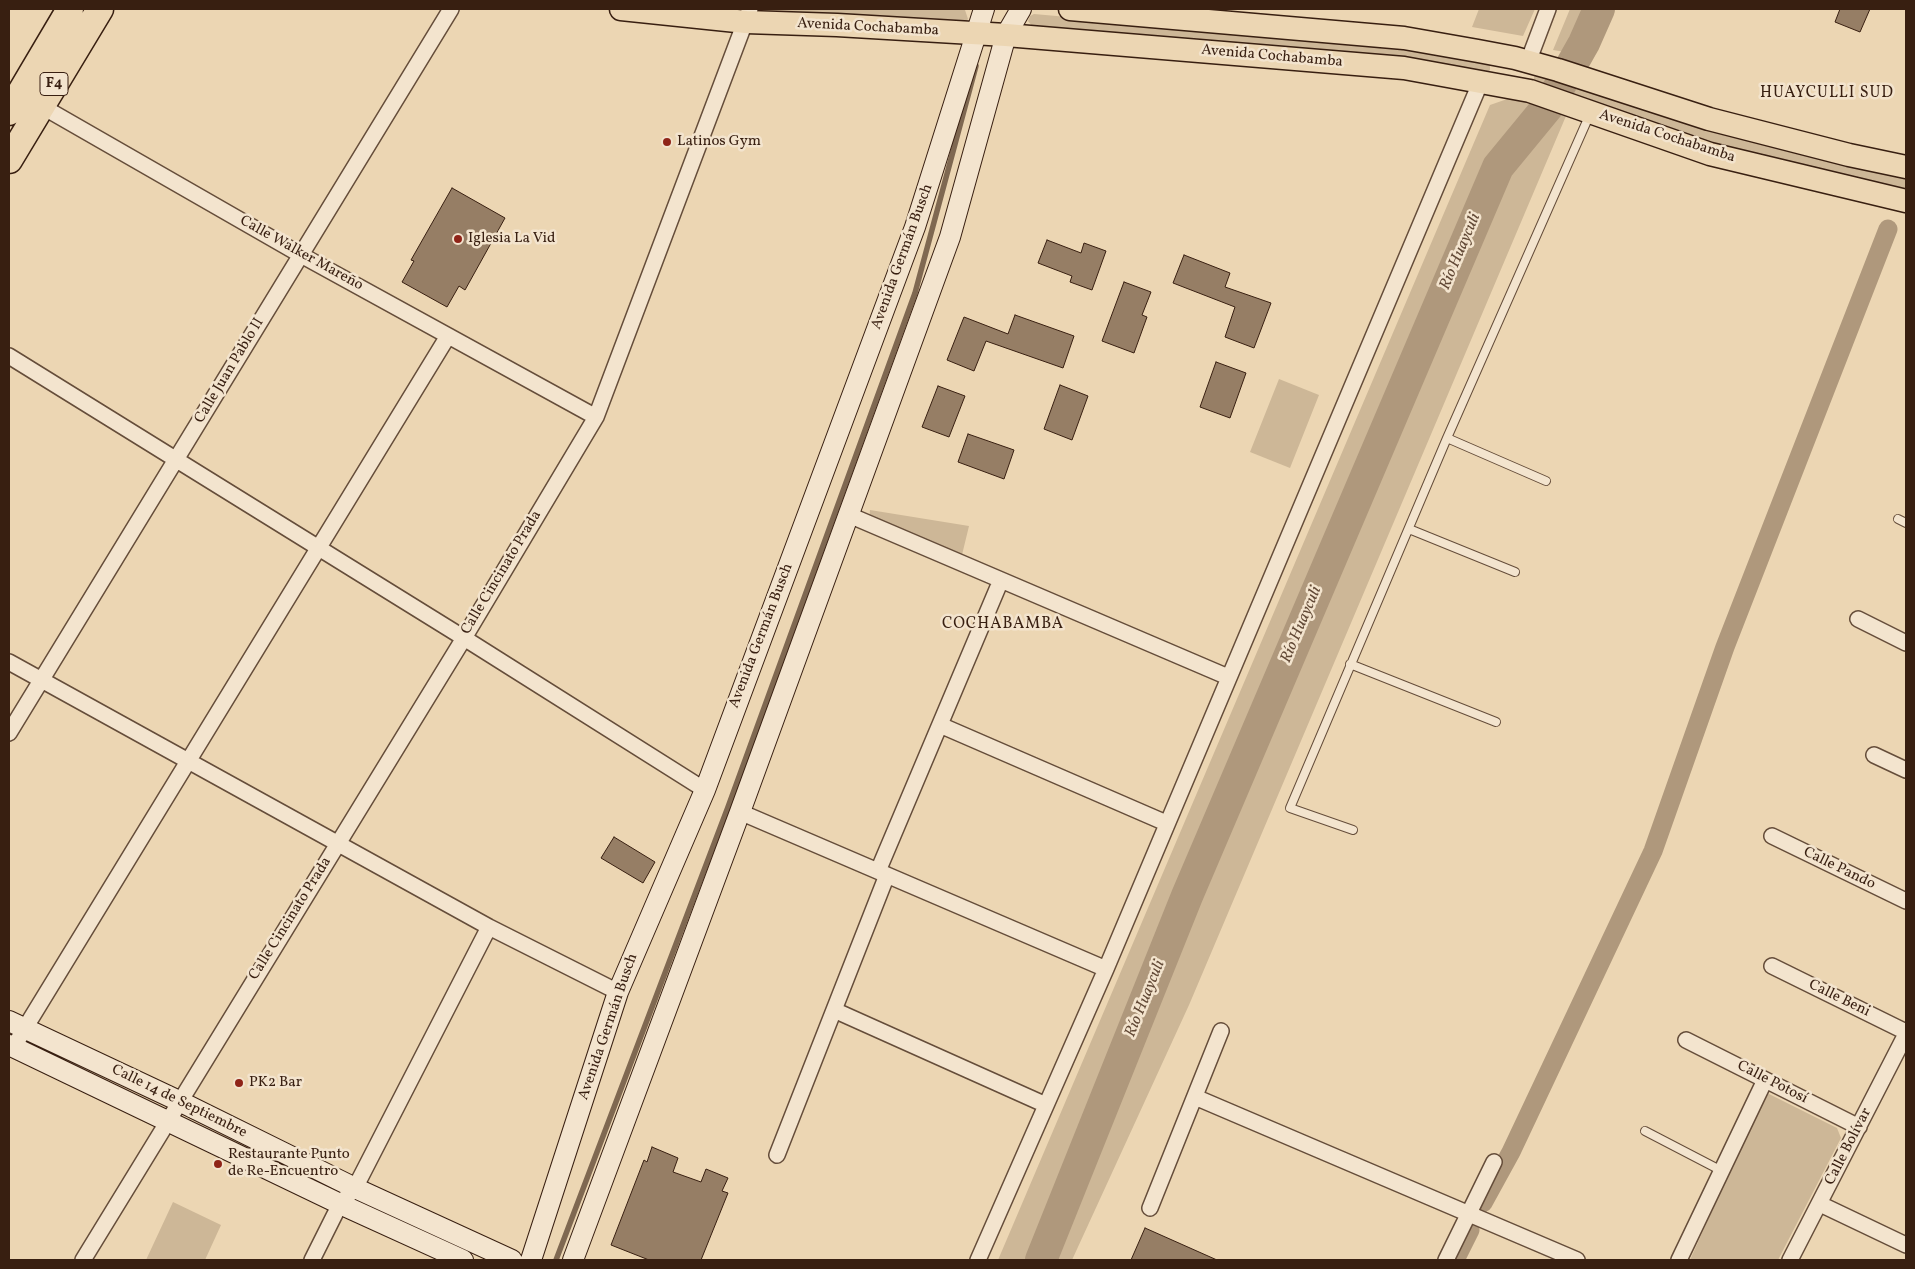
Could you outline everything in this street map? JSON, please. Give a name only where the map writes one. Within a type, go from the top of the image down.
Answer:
[{"type":"highway","name":"F4","points":[[9,160],[20,100],[70,9]]},
{"type":"highway","name":"F4","points":[[20,100],[100,9]]},
{"type":"main road","name":"Avenida Cochabamba","points":[[621,9],[748,15],[837,25],[1006,35],[1404,68],[1530,90],[1710,154],[1906,201]]},
{"type":"main road","name":"Avenida Cochabamba","points":[[1070,9],[1404,38],[1522,60],[1709,119],[1849,155],[1906,167]]},
{"type":"main road","points":[[1507,86],[1522,60]]},
{"type":"street","name":"Calle Juan Pablo II","points":[[9,733],[451,9]]},
{"type":"street","name":"Avenida Germán Busch","points":[[531,1260],[618,992],[705,790],[915,227],[984,9]]},
{"type":"street","points":[[573,1260],[740,812],[950,237],[1006,35],[1021,9]]},
{"type":"street","points":[[1522,60],[1548,9]]},
{"type":"street","name":"Calle Cincinato Prada","points":[[83,1260],[464,638],[596,417],[748,15]]},
{"type":"street","points":[[978,1260],[1106,969],[1166,823],[1482,81]]},
{"type":"street","name":"Calle Walker Mareño","points":[[20,100],[596,417]]},
{"type":"street","points":[[11,1047],[16,1025],[190,761],[448,336]]},
{"type":"street","points":[[9,356],[705,790]]},
{"type":"street","points":[[849,515],[1228,677]]},
{"type":"street","points":[[777,1155],[834,1010],[882,873],[940,725],[1001,580]]},
{"type":"street","points":[[1858,619],[1906,644]]},
{"type":"street","points":[[9,662],[489,926],[618,992]]},
{"type":"street","points":[[940,725],[1166,823]]},
{"type":"street","points":[[1874,755],[1906,770]]},
{"type":"street","points":[[740,812],[1106,969]]},
{"type":"street","name":"Calle Pando","points":[[1772,836],[1906,901]]},
{"type":"street","points":[[312,1260],[340,1204],[355,1188],[489,926]]},
{"type":"street","name":"Calle Beni","points":[[1772,966],[1906,1033]]},
{"type":"street","points":[[834,1010],[1046,1105]]},
{"type":"street","name":"Calle 14 de Septiembre","points":[[16,1025],[179,1101],[355,1188],[512,1260]]},
{"type":"street","points":[[1150,1208],[1221,1031]]},
{"type":"street","name":"Calle Bolívar","points":[[1790,1260],[1906,1033]]},
{"type":"street","name":"Calle Potosí","points":[[1686,1040],[1859,1127]]},
{"type":"street","name":"Calle 14 de Septiembre","points":[[11,1047],[340,1204],[463,1260]]},
{"type":"street","points":[[1679,1260],[1765,1080]]},
{"type":"street","points":[[1195,1097],[1577,1260]]},
{"type":"street","points":[[1446,1260],[1494,1162]]},
{"type":"street","points":[[1820,1204],[1906,1246]]},
{"type":"lane","points":[[1353,830],[1290,808],[1447,438],[1591,112]]},
{"type":"lane","points":[[1447,438],[1546,481]]},
{"type":"lane","points":[[1898,519],[1906,523]]},
{"type":"lane","points":[[1409,529],[1515,572]]},
{"type":"lane","points":[[1350,664],[1496,722]]},
{"type":"lane","points":[[1645,1131],[1722,1171]]},
{"type":"shaded area","points":[[763,9],[965,10],[968,19],[965,23],[768,13]]},
{"type":"shaded area","points":[[1479,9],[1535,9],[1523,36],[1472,27]]},
{"type":"shaded area","points":[[1570,9],[1612,9],[1590,56],[1553,50]]},
{"type":"shaded area","points":[[1034,14],[1382,45],[1485,60],[1490,65],[1490,70],[1487,73],[1033,27],[1028,21],[1030,16]]},
{"type":"shaded area","points":[[1535,73],[1906,178],[1906,190],[1717,146],[1533,82]]},
{"type":"shaded area","points":[[1513,97],[1566,116],[1189,1005],[1072,1260],[998,1260],[1490,105]]},
{"type":"shaded area","points":[[1279,379],[1319,395],[1290,468],[1250,452]]},
{"type":"shaded area","points":[[870,510],[969,526],[961,559],[869,520]]},
{"type":"shaded area","points":[[1765,1092],[1837,1128],[1841,1138],[1778,1260],[1690,1260]]},
{"type":"shaded area","points":[[173,1202],[221,1225],[205,1260],[146,1260]]},
{"type":"building","points":[[1840,9],[1870,9],[1860,32],[1835,22]]},
{"type":"building","name":"Iglesia La Vid","points":[[452,188],[505,218],[465,290],[459,286],[447,307],[402,282],[414,261],[411,260]]},
{"type":"building","points":[[1047,240],[1081,253],[1084,243],[1106,251],[1092,290],[1070,282],[1072,276],[1038,263]]},
{"type":"building","points":[[1184,255],[1230,273],[1225,287],[1271,303],[1254,348],[1225,337],[1235,307],[1173,283]]},
{"type":"building","points":[[1124,282],[1151,292],[1142,315],[1147,317],[1134,353],[1102,341]]},
{"type":"building","points":[[1015,315],[1074,336],[1063,368],[986,341],[974,371],[947,360],[964,317],[1008,334]]},
{"type":"building","points":[[1216,362],[1246,373],[1230,418],[1200,407]]},
{"type":"building","points":[[1060,385],[1088,396],[1072,440],[1044,429]]},
{"type":"building","points":[[938,386],[965,396],[949,437],[922,427]]},
{"type":"building","points":[[968,434],[1014,450],[1004,479],[958,462]]},
{"type":"building","points":[[614,837],[655,862],[643,883],[601,858]]},
{"type":"building","points":[[652,1147],[678,1158],[673,1172],[701,1182],[706,1169],[728,1178],[722,1191],[728,1193],[701,1260],[649,1260],[611,1245],[644,1160],[647,1162]]},
{"type":"building","points":[[1145,1228],[1217,1260],[1131,1260]]},
{"type":"waterway","name":"Río Huayculi","points":[[1041,1260],[1187,896],[1498,167],[1549,105],[1584,43],[1599,9]]},
{"type":"waterway","points":[[556,1260],[728,807],[915,293],[976,66]]},
{"type":"waterway","points":[[1483,1203],[1511,1152],[1653,851],[1725,647],[1888,229]]},
{"type":"waterway","points":[[1455,1260],[1470,1230]]},
{"type":"place","name":"Latinos Gym","points":[[667,142]]},
{"type":"place","name":"Iglesia La Vid","points":[[458,239]]},
{"type":"place","name":"PK2 Bar","points":[[239,1083]]},
{"type":"place","name":"Restaurante Punto de Re-Encuentro","points":[[218,1164]]},
{"type":"district","name":"HUAYCULLI SUD","points":[[1827,94]]},
{"type":"district","name":"COCHABAMBA","points":[[1003,625]]}]
